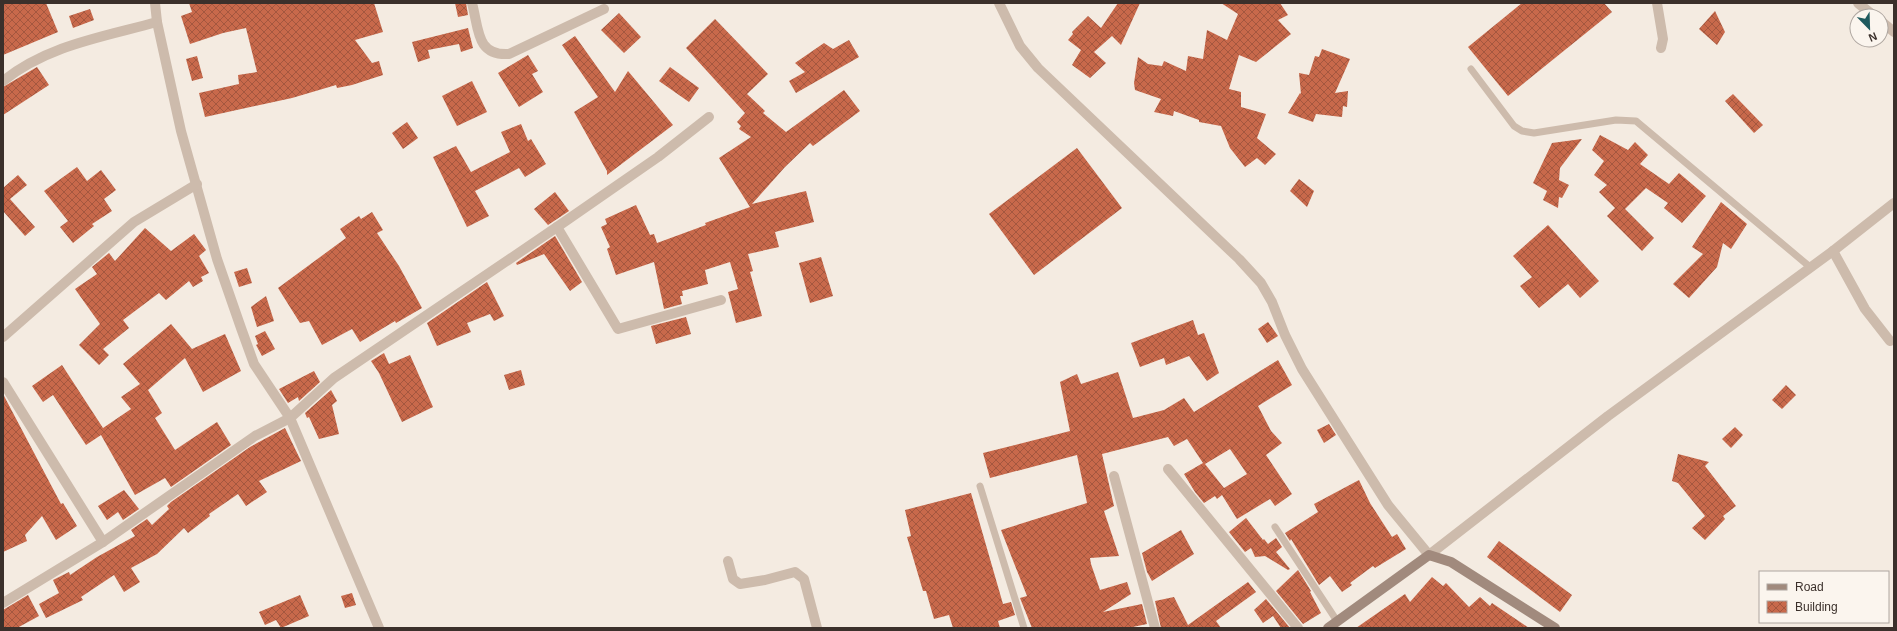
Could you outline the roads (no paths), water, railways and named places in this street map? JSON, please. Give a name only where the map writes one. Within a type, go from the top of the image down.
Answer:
[{"type":"street","points":[[156,3],[157,22],[181,131],[217,259],[254,364],[290,418],[379,628]]},
{"type":"street","points":[[472,3],[482,44],[489,51],[497,54],[509,54],[604,9]]},
{"type":"street","points":[[999,3],[1020,46],[1038,68],[1239,259],[1261,283],[1272,302],[1285,334],[1302,369],[1388,505],[1429,555],[1452,562],[1555,628]]},
{"type":"street","points":[[1657,3],[1663,39],[1661,48]]},
{"type":"street","points":[[3,81],[35,60],[61,48],[157,22]]},
{"type":"street","points":[[3,603],[103,542],[255,436],[290,418],[334,378],[557,228],[658,157],[709,117]]},
{"type":"street","points":[[3,337],[134,222],[197,184]]},
{"type":"street","points":[[1328,628],[1429,555],[1608,416],[1833,251],[1894,203]]},
{"type":"street","points":[[557,228],[618,329],[721,300]]},
{"type":"street","points":[[1833,251],[1865,309],[1890,341]]},
{"type":"street","points":[[3,382],[103,542]]},
{"type":"street","points":[[1168,469],[1298,628]]},
{"type":"street","points":[[1114,476],[1155,628]]},
{"type":"street","points":[[728,561],[733,579],[740,584],[765,580],[795,572],[804,579],[817,628]]},
{"type":"lane","points":[[1471,69],[1514,126],[1522,131],[1534,133],[1616,120],[1636,121],[1810,267]]},
{"type":"lane","points":[[980,486],[1024,628]]},
{"type":"lane","points":[[1275,527],[1338,621]]}]
